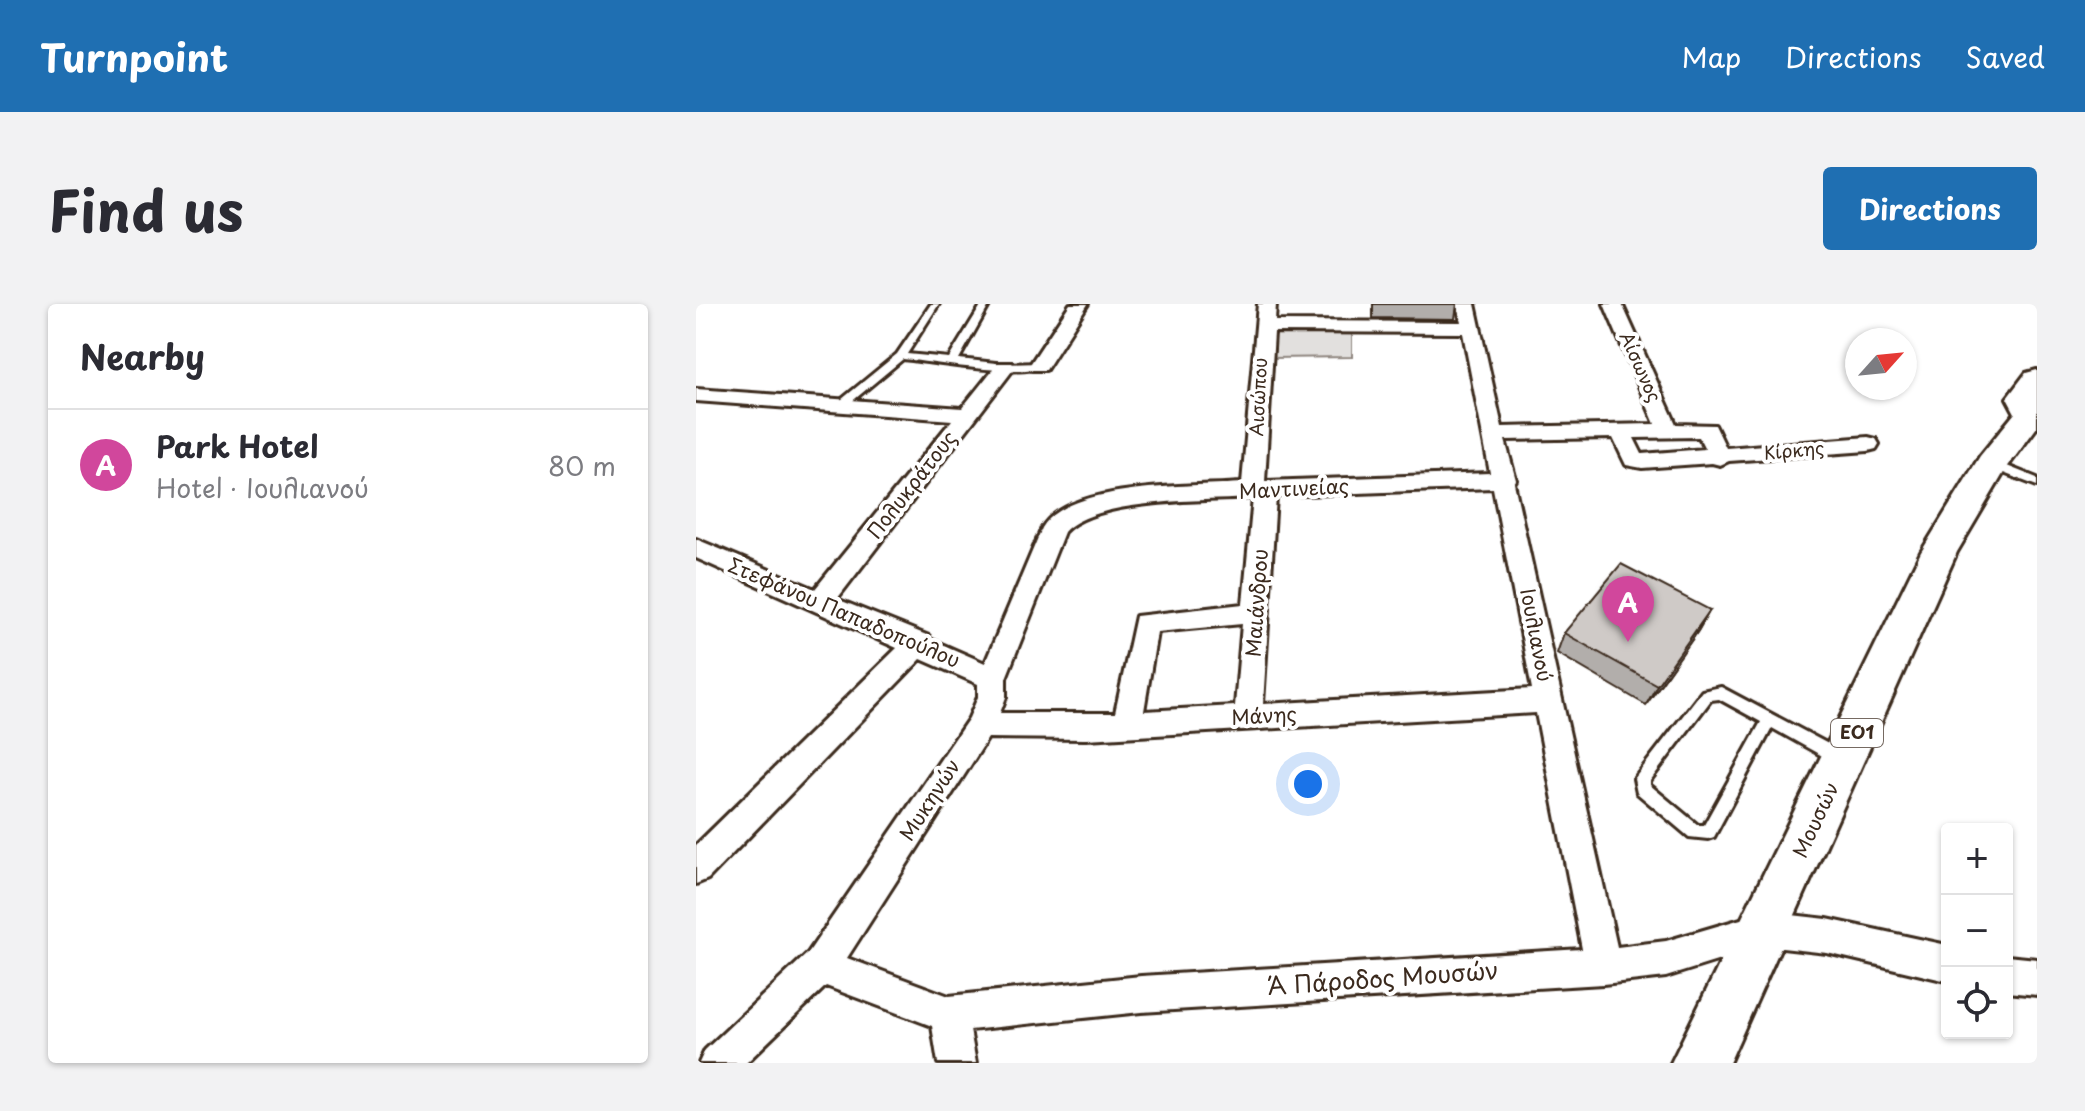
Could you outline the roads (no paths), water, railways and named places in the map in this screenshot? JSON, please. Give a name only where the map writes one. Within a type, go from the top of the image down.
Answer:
[{"type":"main road","name":"Μουσών","points":[[1700,1063],[1939,552],[1992,464],[2035,402]]},
{"type":"street","points":[[1039,366],[1079,304]]},
{"type":"street","name":"Αισώπου","points":[[1259,490],[1263,326],[1267,304]]},
{"type":"street","name":"Ιουλιανού","points":[[1466,304],[1505,480],[1603,966]]},
{"type":"street","name":"Αίσωνος","points":[[1613,304],[1668,430]]},
{"type":"street","points":[[1263,326],[1472,328]]},
{"type":"street","name":"Πολυκράτους","points":[[819,603],[1005,367]]},
{"type":"street","points":[[696,395],[968,415]]},
{"type":"street","points":[[1494,434],[1707,430],[1720,458]]},
{"type":"street","name":"Κίρκης","points":[[1620,431],[1634,460],[1720,458],[1868,444]]},
{"type":"street","name":"Μαντινείας","points":[[1084,506],[1103,501],[1259,490],[1505,480]]},
{"type":"street","name":"Μαιάνδρου","points":[[1248,717],[1257,613],[1259,490]]},
{"type":"street","name":"Μυκηνών","points":[[718,1063],[821,966],[980,725],[992,697],[992,678],[1054,528],[1066,515],[1084,506]]},
{"type":"street","name":"Στεφάνου Παπαδοπούλου","points":[[696,548],[919,643],[992,678]]},
{"type":"street","points":[[1128,723],[1145,623],[1257,613]]},
{"type":"street","points":[[696,868],[919,643]]},
{"type":"street","name":"Μάνης","points":[[980,725],[1086,727],[1549,700]]},
{"type":"street","name":"Α΄ Πάροδος Μουσών","points":[[821,966],[949,1014],[1141,994],[1603,966],[1666,959],[1765,929],[1827,936],[1941,962]]},
{"type":"street","points":[[2013,975],[2037,977]]},
{"type":"street","points":[[949,1014],[957,1063]]},
{"type":"lane","points":[[840,406],[901,356],[935,304]]},
{"type":"lane","points":[[952,362],[986,304]]},
{"type":"lane","points":[[901,356],[1005,367],[1039,366]]},
{"type":"lane","points":[[1992,464],[2037,482]]},
{"type":"lane","points":[[1770,719],[1708,832],[1695,832],[1642,788],[1642,779],[1707,695],[1721,693],[1770,719],[1844,760]]},
{"type":"place","name":"Park Hotel","points":[[1628,642]]}]
